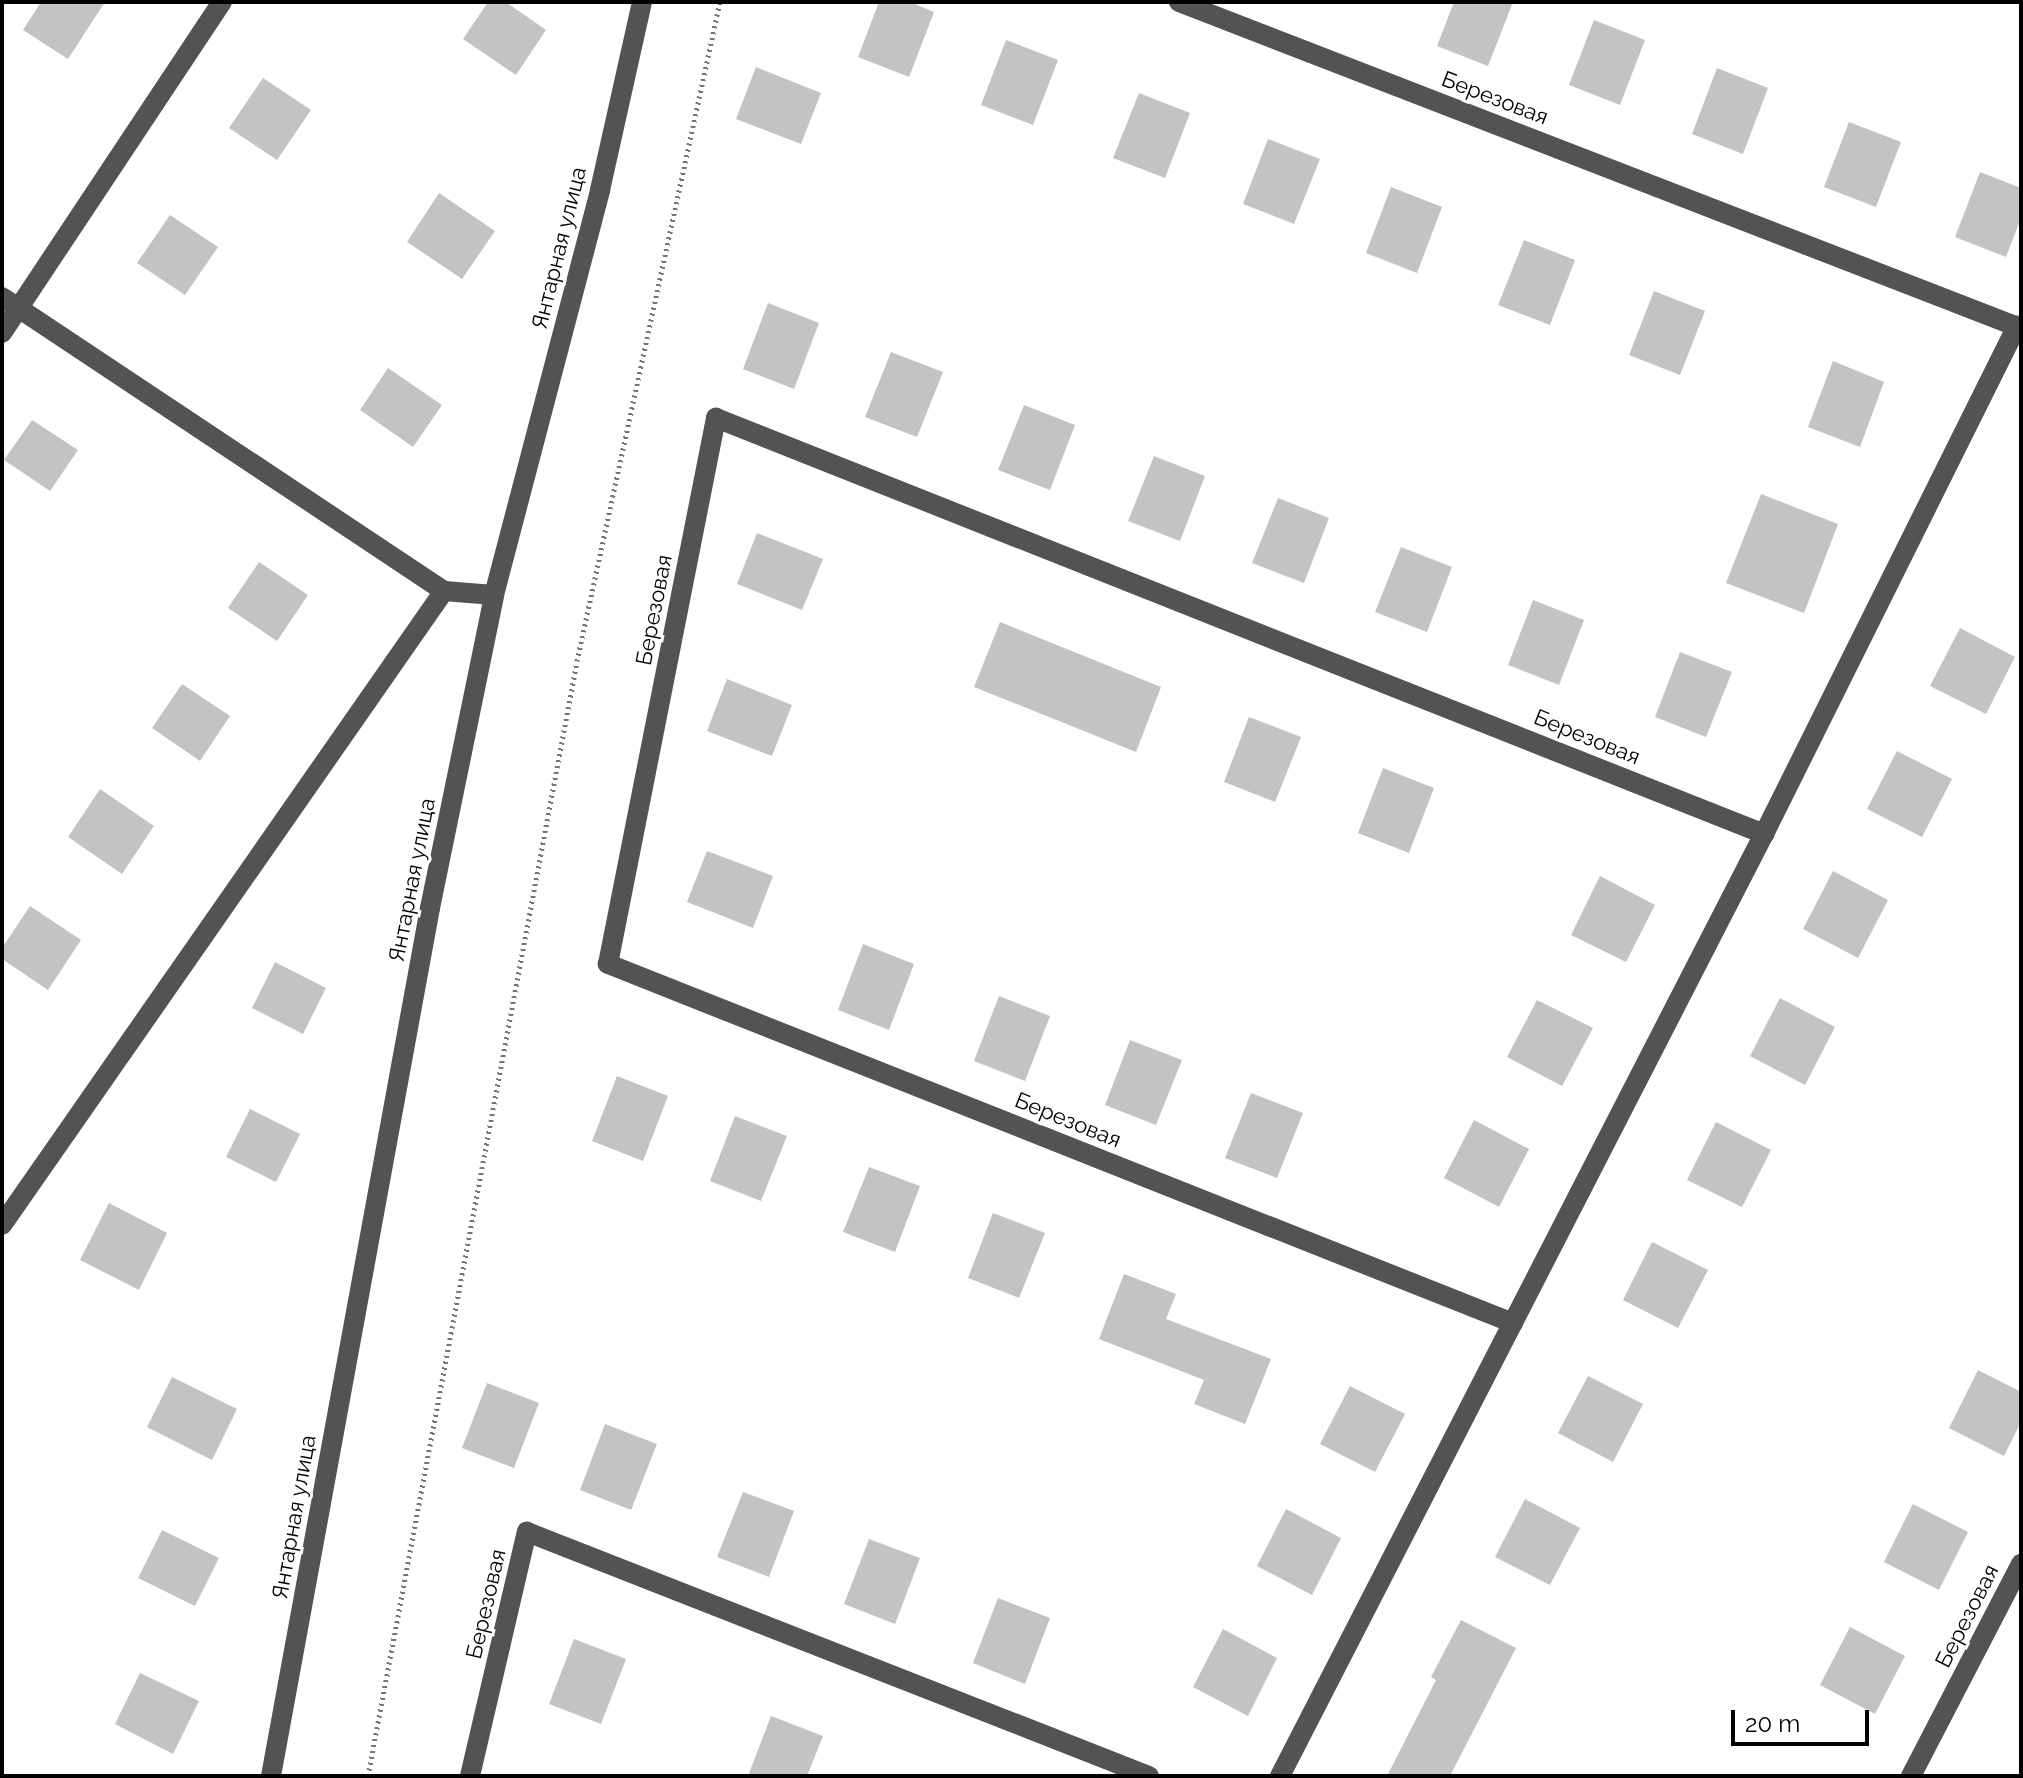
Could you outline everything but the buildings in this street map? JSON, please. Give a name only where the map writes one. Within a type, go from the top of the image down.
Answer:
[{"type":"street","points":[[2,333],[10,303],[222,2]]},
{"type":"street","name":"Янтарная улица","points":[[271,1776],[430,908],[494,595],[600,190],[642,2]]},
{"type":"street","name":"Березовая","points":[[1179,2],[2019,327],[1764,834],[1280,1776]]},
{"type":"street","points":[[10,303],[444,591],[494,595]]},
{"type":"street","name":"Березовая","points":[[1513,1323],[608,964],[716,418],[1764,834]]},
{"type":"street","points":[[2,1225],[444,591]]},
{"type":"street","name":"Березовая","points":[[470,1776],[527,1532],[1149,1776]]},
{"type":"street","name":"Березовая","points":[[1911,1776],[2021,1564]]},
{"type":"path","points":[[368,1776],[577,661],[720,2]]}]
